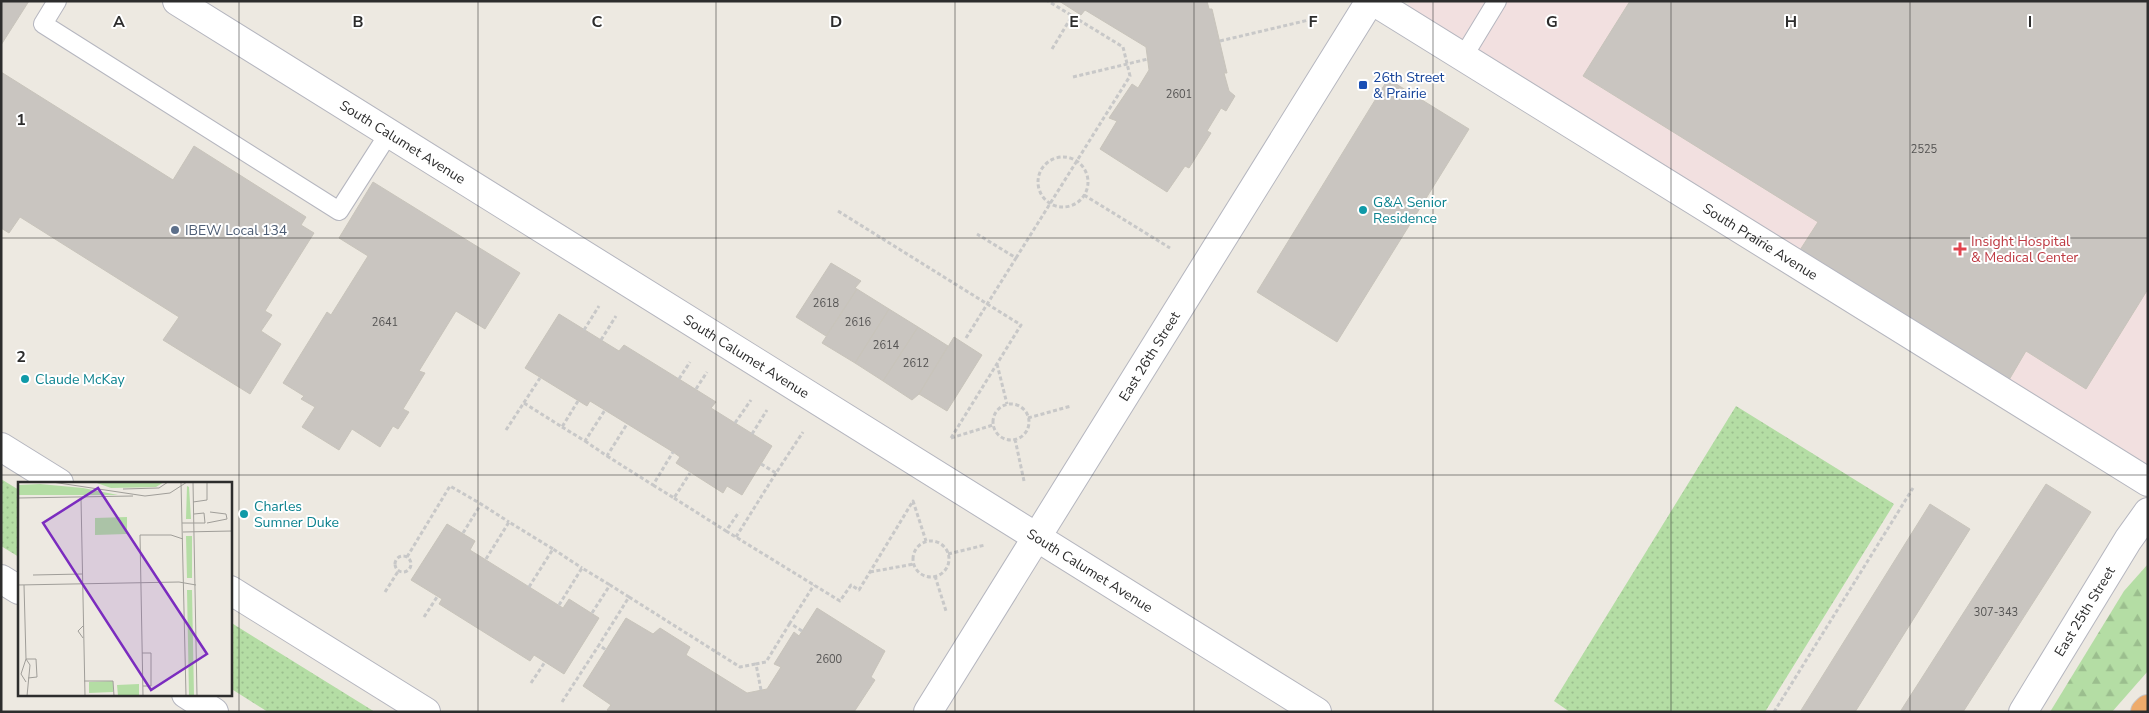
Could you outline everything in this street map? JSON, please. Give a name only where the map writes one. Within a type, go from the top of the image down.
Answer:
[{"type":"highway","points":[[2145,712],[2148,709]]},
{"type":"street","name":"South Calumet Avenue","points":[[178,1],[1317,712]]},
{"type":"street","name":"South Prairie Avenue","points":[[1371,1],[2148,482]]},
{"type":"street","name":"East 26th Street","points":[[928,712],[1371,1]]},
{"type":"street","points":[[1,447],[57,482]]},
{"type":"street","name":"East 25th Street","points":[[2024,712],[2128,540],[2148,512]]},
{"type":"street","points":[[1,579],[18,589]]},
{"type":"street","points":[[231,591],[426,712]]},
{"type":"street","points":[[189,696],[214,712]]},
{"type":"lane","points":[[57,1],[43,24],[339,211],[388,133]]},
{"type":"lane","points":[[1463,57],[1497,1]]},
{"type":"path","points":[[966,338],[1130,76],[1123,47],[1048,1]]},
{"type":"path","points":[[1052,48],[1072,16]]},
{"type":"path","points":[[1220,40],[1313,19]]},
{"type":"path","points":[[1074,77],[1148,60]]},
{"type":"path","points":[[1062,158],[1076,162],[1082,167],[1087,181],[1084,195],[1079,201],[1065,207],[1050,204],[1044,199],[1038,185],[1038,177],[1042,169],[1047,163],[1062,158]]},
{"type":"path","points":[[1084,195],[1170,248]]},
{"type":"path","points":[[838,211],[1021,325],[951,438],[993,424]]},
{"type":"path","points":[[977,234],[1016,258]]},
{"type":"path","points":[[584,330],[599,306]]},
{"type":"path","points":[[602,340],[616,316]]},
{"type":"path","points":[[679,379],[690,362]]},
{"type":"path","points":[[997,364],[1007,404]]},
{"type":"path","points":[[696,389],[707,372]]},
{"type":"path","points":[[506,430],[540,378]]},
{"type":"path","points":[[735,423],[751,400]]},
{"type":"path","points":[[562,427],[578,402]]},
{"type":"path","points":[[524,403],[840,601],[851,585],[859,590],[913,501],[926,541]]},
{"type":"path","points":[[1007,404],[1018,405],[1026,412],[1028,418],[1029,423],[1024,434],[1014,439],[1003,438],[995,430],[993,424],[998,410],[1007,404]]},
{"type":"path","points":[[1028,418],[1071,406]]},
{"type":"path","points":[[585,441],[605,410]]},
{"type":"path","points":[[752,434],[767,410]]},
{"type":"path","points":[[607,456],[627,424]]},
{"type":"path","points":[[736,537],[803,432]]},
{"type":"path","points":[[1014,439],[1024,481]]},
{"type":"path","points":[[653,485],[673,452]]},
{"type":"path","points":[[760,464],[776,473]]},
{"type":"path","points":[[674,498],[690,473]]},
{"type":"path","points":[[407,557],[450,486],[740,667],[766,662],[814,585]]},
{"type":"path","points":[[1774,712],[1913,488]]},
{"type":"path","points":[[463,533],[481,504]]},
{"type":"path","points":[[726,531],[739,512]]},
{"type":"path","points":[[486,559],[509,522]]},
{"type":"path","points":[[926,541],[937,542],[946,549],[948,554],[947,565],[940,574],[930,577],[920,573],[913,560],[915,550],[926,541]]},
{"type":"path","points":[[948,554],[986,545]]},
{"type":"path","points":[[530,587],[553,549]]},
{"type":"path","points":[[402,556],[407,557],[410,561],[410,568],[406,571],[399,570],[395,566],[395,560],[402,556]]},
{"type":"path","points":[[870,572],[914,564]]},
{"type":"path","points":[[559,605],[582,568]]},
{"type":"path","points":[[385,592],[399,570]]},
{"type":"path","points":[[935,576],[946,611]]},
{"type":"path","points":[[592,613],[610,585]]},
{"type":"path","points":[[424,617],[437,596]]},
{"type":"path","points":[[562,702],[629,597]]},
{"type":"path","points":[[790,623],[802,631]]},
{"type":"path","points":[[599,645],[606,650]]},
{"type":"path","points":[[531,683],[545,662]]},
{"type":"path","points":[[756,664],[761,690]]},
{"type":"shaded area","name":"Insight Hospital & Medical Center","points":[[1410,1],[2148,1],[2148,480],[1400,18]]},
{"type":"green space","points":[[1736,406],[1894,504],[1765,712],[1570,712],[1554,701]]},
{"type":"green space","points":[[1,479],[18,489],[18,556],[1,546]]},
{"type":"green space","points":[[2148,564],[2148,671],[2112,712],[2050,712],[2124,591]]},
{"type":"green space","points":[[231,623],[375,712],[268,712],[231,689]]},
{"type":"building","points":[[1,1],[29,1],[1,45]]},
{"type":"building","points":[[1059,1],[1207,1],[1209,9],[1212,9],[1227,73],[1224,73],[1229,91],[1235,96],[1226,111],[1221,108],[1207,131],[1211,133],[1189,168],[1185,166],[1167,192],[1100,149],[1117,121],[1109,118],[1132,84],[1138,88],[1149,70],[1146,47],[1085,10],[1081,15]]},
{"type":"building","name":"Insight Hospital & Medical Center","points":[[1630,1],[2148,1],[2148,289],[2086,389],[2026,351],[2009,380],[1800,250],[1818,222],[1583,76]]},
{"type":"building","name":"IBEW Local 134","points":[[1,72],[173,180],[194,146],[306,217],[301,225],[314,233],[265,311],[272,315],[261,331],[281,344],[250,394],[163,340],[179,317],[20,217],[9,233],[1,228]]},
{"type":"building","name":"G&A Senior Residence","points":[[1388,79],[1469,129],[1337,342],[1257,292]]},
{"type":"building","points":[[373,182],[520,273],[485,329],[456,311],[419,371],[425,373],[403,409],[409,412],[398,429],[393,426],[380,447],[352,429],[339,450],[302,427],[315,407],[301,399],[304,396],[283,383],[327,312],[331,315],[368,256],[339,238]]},
{"type":"building","points":[[831,263],[861,281],[826,336],[796,317]]},
{"type":"building","points":[[857,289],[889,309],[855,363],[822,343]]},
{"type":"building","points":[[889,309],[918,327],[883,381],[855,363]]},
{"type":"building","points":[[559,314],[619,351],[624,345],[679,379],[716,402],[711,408],[772,446],[742,495],[727,486],[723,493],[676,463],[680,457],[673,452],[590,401],[587,406],[525,368]]},
{"type":"building","points":[[918,327],[948,346],[919,394],[912,400],[883,381]]},
{"type":"building","points":[[954,337],[982,355],[947,411],[919,394]]},
{"type":"building","points":[[2046,484],[2091,512],[1963,712],[1900,712]]},
{"type":"building","points":[[1930,504],[1970,529],[1855,712],[1800,712]]},
{"type":"building","points":[[447,524],[475,541],[470,550],[563,608],[569,599],[599,618],[564,674],[534,655],[530,661],[439,604],[442,599],[411,580]]},
{"type":"building","points":[[817,608],[885,651],[871,677],[875,680],[854,712],[610,712],[607,710],[611,705],[583,686],[626,618],[653,634],[660,628],[690,647],[686,655],[747,693],[767,689],[781,667],[774,664],[794,632],[799,636]]},
{"type":"place","name":"26th Street & Prairie","points":[[1363,85]]},
{"type":"place","name":"G&A Senior Residence","points":[[1363,210]]},
{"type":"place","name":"IBEW Local 134","points":[[175,230]]},
{"type":"place","name":"Insight Hospital & Medical Center","points":[[1960,249]]},
{"type":"place","name":"Claude McKay","points":[[25,379]]},
{"type":"place","name":"Charles Sumner Duke","points":[[244,514]]}]
